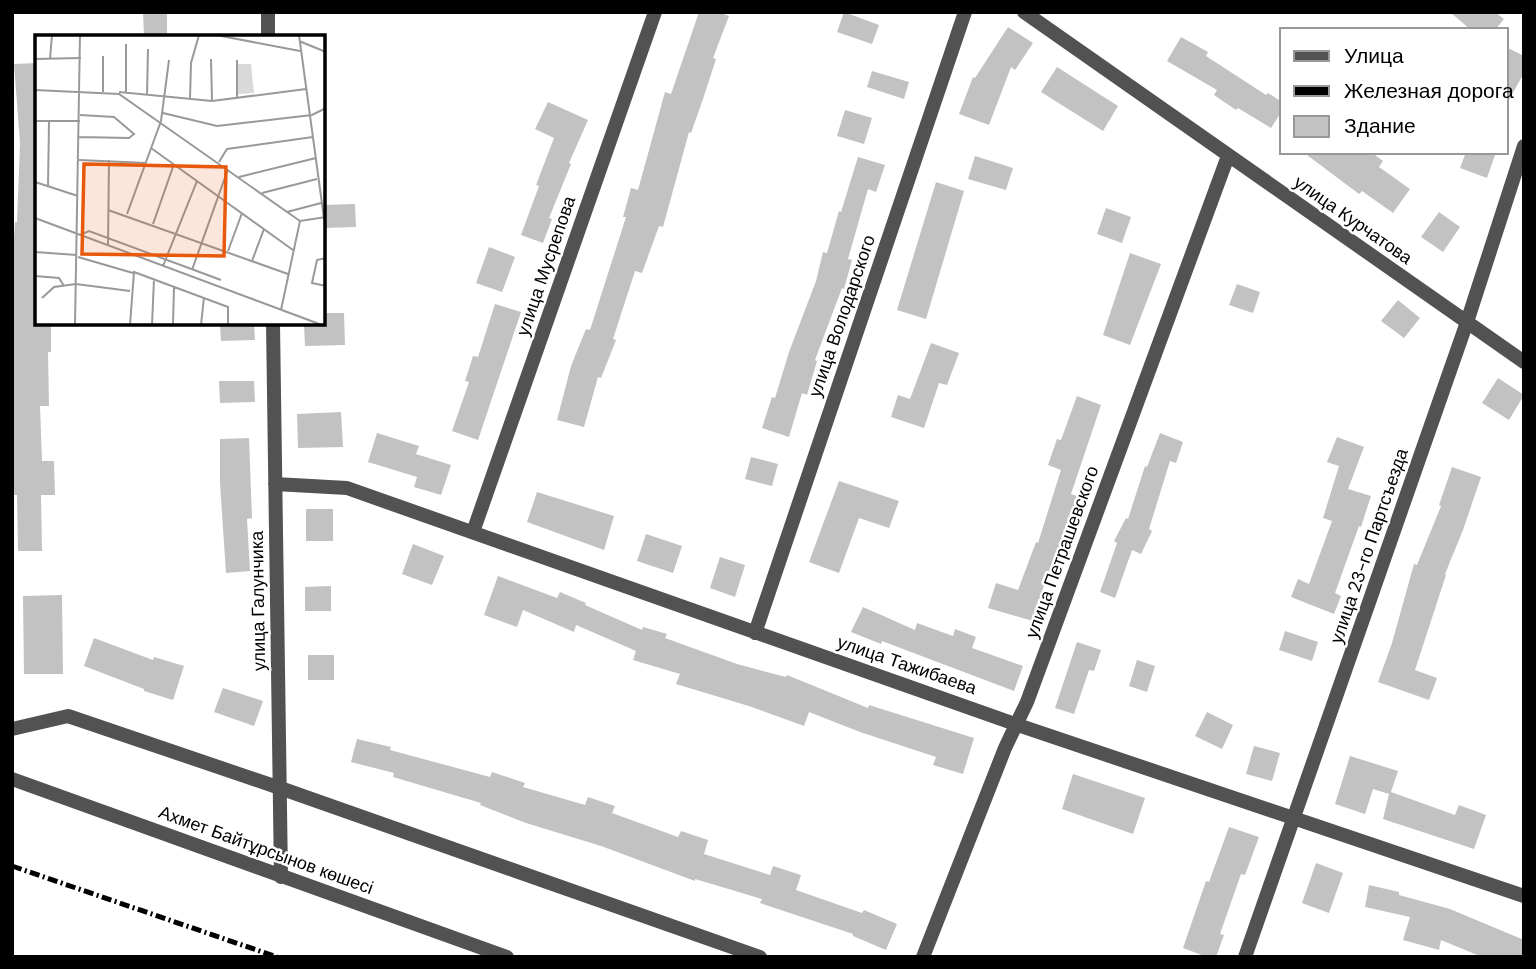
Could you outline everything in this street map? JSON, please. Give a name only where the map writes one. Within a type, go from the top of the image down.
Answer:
[{"type":"street","points":[[268,12],[268,35]]},
{"type":"street","name":"улица Мусрепова","points":[[473,532],[655,12]]},
{"type":"street","name":"улица Володарского","points":[[755,632],[965,12]]},
{"type":"street","name":"улица Курчатова","points":[[1024,12],[1524,362]]},
{"type":"street","name":"улица 23-го Партсъезда","points":[[1245,957],[1467,322],[1524,146]]},
{"type":"street","name":"улица Петрашевского","points":[[923,957],[1015,724],[1027,702],[1228,156]]},
{"type":"street","name":"улица Галунчика","points":[[273,326],[281,877]]},
{"type":"street","name":"улица Тажибаева","points":[[275,484],[347,488],[1015,724],[1524,896]]},
{"type":"street","points":[[12,729],[68,716],[760,957]]},
{"type":"street","name":"Ахмет Байтұрсынов көшесі","points":[[12,779],[508,957]]},
{"type":"building","points":[[143,12],[167,12],[167,35],[144,35]]},
{"type":"building","points":[[699,12],[718,12],[729,16],[713,58],[716,59],[703,99],[691,133],[689,132],[663,227],[659,226],[642,273],[635,271],[613,339],[616,340],[601,378],[598,377],[584,427],[557,420],[571,366],[586,329],[590,330],[626,217],[623,217],[631,188],[638,190],[665,92],[671,94]]},
{"type":"building","points":[[844,12],[879,25],[872,44],[837,32]]},
{"type":"building","points":[[1450,12],[1495,12],[1504,19],[1497,28],[1469,28]]},
{"type":"building","points":[[1008,27],[1033,43],[1015,70],[1011,67],[989,125],[959,114],[973,77],[975,78]]},
{"type":"building","points":[[1181,37],[1208,52],[1206,56],[1266,95],[1268,93],[1280,101],[1280,114],[1271,128],[1238,108],[1236,110],[1214,95],[1217,90],[1167,61]]},
{"type":"building","points":[[1508,48],[1524,56],[1524,73],[1508,101]]},
{"type":"building","points":[[35,63],[35,326],[51,326],[51,352],[48,352],[49,406],[40,406],[42,461],[54,461],[55,495],[41,495],[42,551],[18,551],[17,495],[12,495],[12,272],[20,143],[14,64]]},
{"type":"building","points":[[1057,67],[1118,106],[1103,131],[1041,92]]},
{"type":"building","points":[[872,71],[909,82],[904,99],[867,87]]},
{"type":"building","points":[[548,102],[588,120],[569,163],[571,164],[549,218],[552,219],[543,243],[521,235],[554,138],[535,129]]},
{"type":"building","points":[[845,110],[872,118],[864,144],[837,136]]},
{"type":"building","points":[[1306,154],[1374,154],[1383,161],[1379,167],[1410,189],[1393,213],[1362,191],[1359,194]]},
{"type":"building","points":[[1465,154],[1495,154],[1487,178],[1460,168]]},
{"type":"building","points":[[975,156],[1013,168],[1006,190],[968,179]]},
{"type":"building","points":[[858,157],[885,165],[876,192],[868,189],[848,259],[852,260],[844,289],[842,288],[815,360],[817,361],[807,395],[802,393],[789,437],[762,428],[816,281],[823,252],[827,253]]},
{"type":"building","points":[[936,182],[964,191],[926,319],[897,310]]},
{"type":"building","points":[[355,204],[356,227],[326,228],[326,205]]},
{"type":"building","points":[[1106,208],[1131,217],[1122,243],[1097,234]]},
{"type":"building","points":[[1439,212],[1460,227],[1443,252],[1421,237]]},
{"type":"building","points":[[489,247],[515,257],[502,292],[476,283]]},
{"type":"building","points":[[1130,253],[1161,264],[1130,345],[1103,335]]},
{"type":"building","points":[[1237,284],[1260,292],[1253,313],[1229,305]]},
{"type":"building","points":[[1398,300],[1420,318],[1404,338],[1381,321]]},
{"type":"building","points":[[495,304],[521,312],[478,440],[452,431],[469,382],[465,381],[473,356],[478,357]]},
{"type":"building","points":[[326,313],[344,313],[345,345],[305,346],[304,326],[326,326]]},
{"type":"building","points":[[220,326],[254,326],[255,340],[221,341]]},
{"type":"building","points":[[931,343],[959,353],[947,385],[939,383],[924,428],[891,417],[898,395],[910,399]]},
{"type":"building","points":[[1498,378],[1524,395],[1509,420],[1482,403]]},
{"type":"building","points":[[219,381],[254,381],[255,402],[220,403]]},
{"type":"building","points":[[1077,396],[1101,405],[1071,494],[1080,497],[1070,530],[1067,529],[1051,573],[1048,572],[1033,621],[988,608],[996,583],[1018,590],[1036,542],[1038,543],[1061,470],[1048,465],[1057,439],[1061,440]]},
{"type":"building","points":[[341,412],[343,447],[298,448],[297,414]]},
{"type":"building","points":[[377,433],[419,446],[416,454],[451,465],[441,495],[414,487],[417,477],[368,462]]},
{"type":"building","points":[[1160,433],[1183,442],[1176,463],[1170,461],[1149,529],[1152,531],[1141,554],[1132,550],[1115,598],[1100,592],[1117,543],[1114,541],[1126,518],[1128,519],[1145,466],[1147,467]]},
{"type":"building","points":[[1337,437],[1364,447],[1348,489],[1371,496],[1335,593],[1341,596],[1334,614],[1291,597],[1298,579],[1309,584],[1332,521],[1323,518],[1339,466],[1327,462]]},
{"type":"building","points":[[249,438],[252,518],[247,519],[250,571],[226,573],[220,439]]},
{"type":"building","points":[[751,457],[778,464],[772,486],[745,479]]},
{"type":"building","points":[[1452,467],[1481,477],[1445,574],[1415,670],[1437,678],[1429,700],[1378,682],[1414,564],[1417,565],[1441,506],[1439,505]]},
{"type":"building","points":[[839,481],[899,501],[889,528],[859,518],[839,573],[809,562]]},
{"type":"building","points":[[537,492],[614,516],[604,550],[527,522]]},
{"type":"building","points":[[306,509],[333,509],[333,541],[306,541]]},
{"type":"building","points":[[646,534],[682,546],[673,573],[637,561]]},
{"type":"building","points":[[413,544],[444,556],[432,585],[402,574]]},
{"type":"building","points":[[720,557],[745,565],[735,597],[710,588]]},
{"type":"building","points":[[498,576],[557,598],[560,592],[642,630],[643,627],[667,634],[665,638],[737,664],[786,677],[787,675],[868,708],[869,705],[974,738],[963,774],[933,765],[936,757],[809,712],[804,726],[676,684],[680,674],[633,660],[636,651],[576,625],[574,632],[523,610],[517,627],[484,615]]},
{"type":"building","points":[[331,586],[331,611],[305,611],[305,587]]},
{"type":"building","points":[[62,595],[63,674],[24,674],[23,596]]},
{"type":"building","points":[[863,607],[915,630],[917,623],[953,636],[955,629],[976,637],[972,648],[1023,666],[1014,691],[851,632]]},
{"type":"building","points":[[1285,631],[1318,642],[1312,661],[1279,650]]},
{"type":"building","points":[[94,638],[153,660],[154,657],[184,666],[173,700],[84,666]]},
{"type":"building","points":[[1077,642],[1101,650],[1094,671],[1089,670],[1074,714],[1055,708]]},
{"type":"building","points":[[308,655],[334,655],[334,680],[308,680]]},
{"type":"building","points":[[1137,660],[1155,666],[1147,692],[1129,686]]},
{"type":"building","points":[[223,688],[263,701],[254,726],[214,712]]},
{"type":"building","points":[[1207,712],[1233,725],[1222,749],[1195,736]]},
{"type":"building","points":[[357,739],[490,777],[492,772],[525,783],[523,787],[585,805],[588,797],[615,806],[612,813],[678,837],[681,831],[708,840],[704,854],[770,875],[773,866],[801,875],[796,890],[862,913],[864,910],[897,924],[886,950],[853,934],[760,903],[762,899],[695,881],[601,846],[526,823],[480,805],[481,803],[393,777],[394,773],[351,762]]},
{"type":"building","points":[[1254,746],[1280,753],[1272,781],[1246,774]]},
{"type":"building","points":[[1350,756],[1398,771],[1391,792],[1455,815],[1459,805],[1486,815],[1474,849],[1383,819],[1389,794],[1373,789],[1365,814],[1335,804]]},
{"type":"building","points":[[1073,774],[1145,798],[1133,834],[1062,809]]},
{"type":"building","points":[[1229,827],[1259,837],[1245,875],[1241,874],[1220,934],[1224,935],[1216,957],[1207,957],[1183,948],[1206,881],[1209,882]]},
{"type":"building","points":[[1316,863],[1343,873],[1329,913],[1302,903]]},
{"type":"building","points":[[1369,885],[1450,909],[1524,940],[1524,957],[1482,957],[1441,940],[1439,950],[1403,940],[1410,917],[1365,907]]},
{"type":"railway","points":[[12,866],[277,957]]}]
